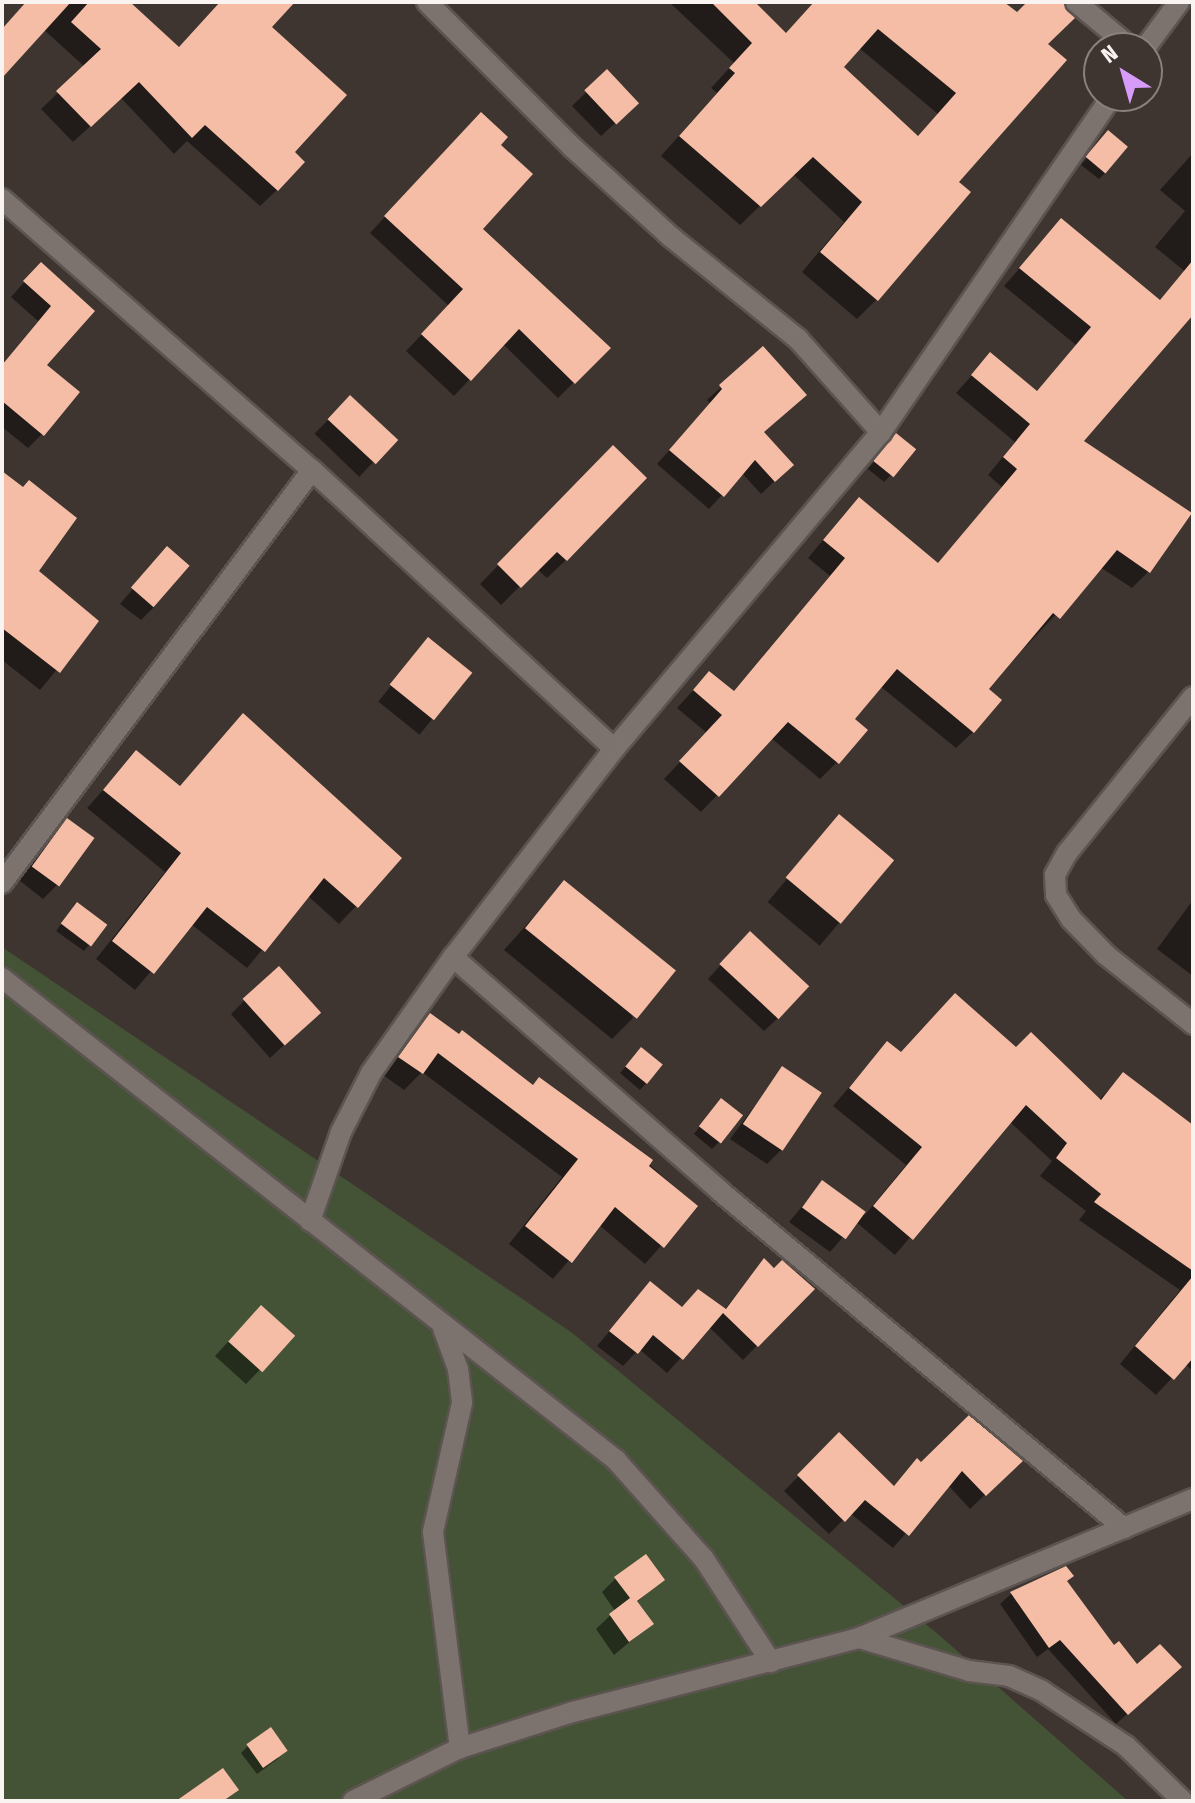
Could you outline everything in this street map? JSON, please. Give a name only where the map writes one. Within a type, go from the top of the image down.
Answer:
[{"type":"street","points":[[427,2],[572,147],[671,237],[798,339],[881,432]]},
{"type":"street","points":[[1076,2],[1112,32]]},
{"type":"street","points":[[1157,32],[1179,2]]},
{"type":"street","points":[[310,1221],[341,1132],[371,1073],[453,957],[614,749],[881,432],[1101,112]]},
{"type":"street","points":[[2,199],[312,470],[614,749]]},
{"type":"street","points":[[2,883],[312,470]]},
{"type":"street","points":[[1193,697],[1067,853],[1055,875],[1056,895],[1071,919],[1106,955],[1193,1024]]},
{"type":"street","points":[[453,957],[721,1192],[1124,1528]]},
{"type":"street","points":[[2,978],[442,1328],[616,1460],[663,1508],[771,1662]]},
{"type":"street","points":[[442,1328],[458,1369],[462,1403],[433,1532],[460,1748]]},
{"type":"street","points":[[353,1801],[460,1748],[573,1712],[859,1638],[1193,1499]]},
{"type":"street","points":[[859,1638],[969,1671],[1009,1676],[1042,1691],[1126,1746],[1183,1801]]},
{"type":"green space","points":[[2,947],[571,1332],[939,1635],[1128,1801],[2,1801]]},
{"type":"building","points":[[26,2],[71,2],[2,78],[2,29]]},
{"type":"building","points":[[89,2],[130,2],[179,47],[220,2],[295,2],[272,27],[347,95],[295,152],[305,162],[278,191],[205,125],[192,138],[139,82],[91,127],[56,91],[101,49],[71,22]]},
{"type":"building","points":[[711,2],[755,2],[786,33],[814,2],[1004,2],[1017,12],[1027,2],[1063,2],[1075,18],[1048,44],[1067,60],[959,182],[971,192],[878,301],[820,252],[862,202],[813,157],[761,207],[679,136],[735,73],[729,68],[752,43]],"holes":[[[878,29],[956,93],[918,136],[844,67]]]},
{"type":"building","points":[[607,69],[639,103],[616,125],[584,90]]},
{"type":"building","points":[[481,112],[508,137],[501,145],[533,174],[483,229],[611,348],[575,384],[519,329],[471,381],[421,334],[463,289],[384,216]]},
{"type":"building","points":[[1108,130],[1128,147],[1105,174],[1086,157]]},
{"type":"building","points":[[1061,218],[1160,300],[1193,260],[1193,315],[1084,441],[1192,513],[1150,573],[1117,550],[1060,619],[1053,613],[989,689],[1002,700],[974,733],[897,669],[855,719],[868,730],[839,764],[788,722],[719,797],[679,761],[722,715],[693,690],[709,671],[734,691],[845,558],[823,540],[859,497],[938,563],[1017,469],[1003,457],[1030,424],[971,375],[990,352],[1037,391],[1091,327],[1019,268]]},
{"type":"building","points":[[41,262],[95,311],[47,365],[80,392],[44,436],[2,401],[2,365],[51,306],[23,281]]},
{"type":"building","points":[[763,346],[807,395],[764,432],[794,465],[775,482],[755,460],[724,497],[669,450],[722,389],[719,385]]},
{"type":"building","points":[[350,395],[398,440],[376,464],[327,419]]},
{"type":"building","points":[[896,433],[916,449],[894,477],[873,461]]},
{"type":"building","points":[[613,445],[647,478],[567,561],[557,552],[521,588],[497,564]]},
{"type":"building","points":[[2,471],[23,487],[29,480],[77,518],[39,571],[99,621],[60,673],[2,628]]},
{"type":"building","points":[[167,546],[190,566],[154,607],[131,588]]},
{"type":"building","points":[[428,637],[472,673],[434,720],[390,684]]},
{"type":"building","points":[[243,713],[402,858],[358,908],[324,878],[265,952],[207,907],[154,974],[112,941],[181,853],[103,790],[136,750],[180,786]]},
{"type":"building","points":[[839,814],[894,860],[841,924],[786,878]]},
{"type":"building","points":[[67,818],[95,838],[59,887],[32,867]]},
{"type":"building","points":[[564,880],[676,971],[637,1019],[525,928]]},
{"type":"building","points":[[77,902],[107,925],[91,946],[61,924]]},
{"type":"building","points":[[750,931],[809,986],[779,1019],[719,964]]},
{"type":"building","points":[[279,966],[321,1013],[285,1046],[243,999]]},
{"type":"building","points":[[955,993],[1016,1047],[1031,1032],[1101,1100],[1123,1072],[1193,1125],[1193,1271],[1094,1202],[1101,1194],[1056,1158],[1067,1143],[1026,1105],[913,1240],[873,1206],[922,1147],[849,1088],[887,1041],[901,1052]]},
{"type":"building","points":[[430,1013],[459,1034],[462,1030],[533,1085],[539,1077],[653,1160],[649,1166],[698,1206],[664,1248],[615,1207],[572,1263],[525,1226],[578,1159],[438,1053],[423,1074],[398,1057]]},
{"type":"building","points":[[641,1047],[663,1065],[647,1084],[625,1066]]},
{"type":"building","points":[[782,1066],[822,1093],[783,1151],[743,1124]]},
{"type":"building","points":[[721,1098],[743,1115],[721,1144],[699,1126]]},
{"type":"building","points":[[822,1180],[866,1212],[846,1239],[802,1208]]},
{"type":"building","points":[[764,1258],[774,1268],[782,1260],[815,1289],[758,1347],[723,1313],[683,1360],[653,1335],[638,1354],[609,1331],[650,1281],[682,1307],[698,1289],[726,1309]]},
{"type":"building","points":[[1193,1276],[1193,1358],[1174,1380],[1135,1346]]},
{"type":"building","points":[[261,1305],[295,1336],[262,1372],[228,1341]]},
{"type":"building","points":[[969,1415],[1023,1461],[986,1496],[962,1471],[909,1536],[865,1500],[845,1522],[797,1475],[839,1432],[894,1486],[917,1458],[921,1462]]},
{"type":"building","points":[[646,1554],[665,1580],[637,1601],[654,1624],[629,1642],[609,1614],[630,1598],[614,1577]]},
{"type":"building","points":[[1066,1566],[1074,1576],[1067,1581],[1114,1645],[1119,1641],[1137,1664],[1160,1644],[1182,1667],[1128,1715],[1060,1640],[1049,1648],[1010,1592]]},
{"type":"building","points":[[271,1727],[288,1751],[263,1768],[246,1744]]},
{"type":"building","points":[[223,1768],[239,1790],[223,1801],[176,1801]]}]
